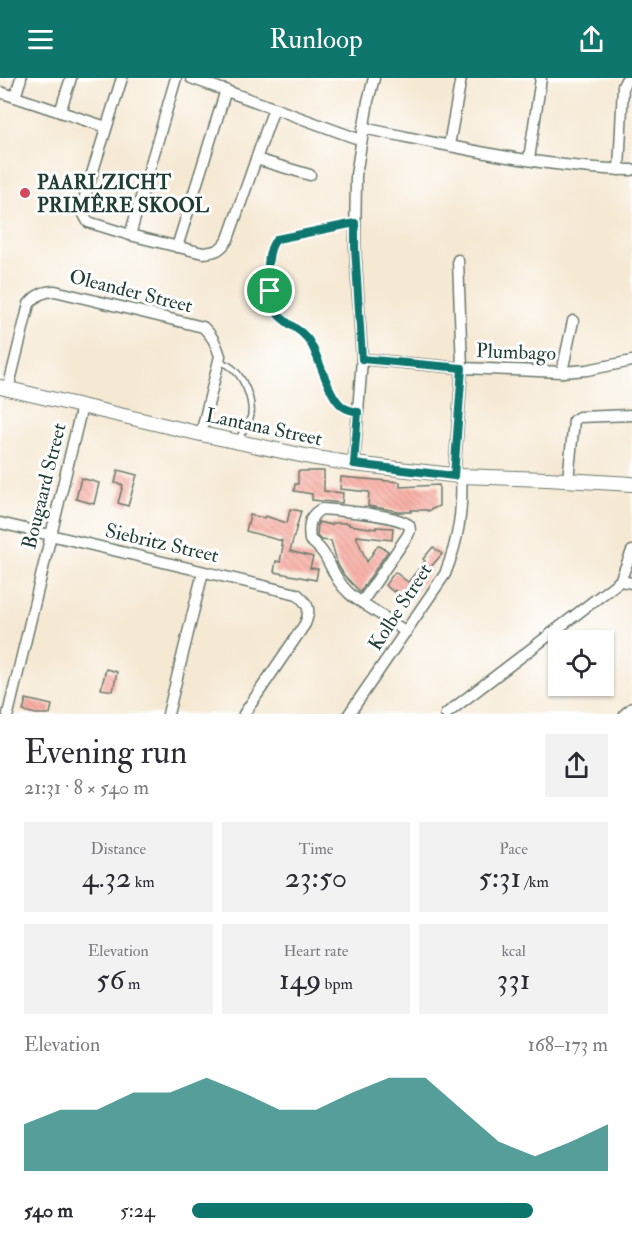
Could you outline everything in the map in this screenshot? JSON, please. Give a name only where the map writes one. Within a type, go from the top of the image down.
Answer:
[{"type":"street","points":[[15,97],[21,78]]},
{"type":"street","points":[[60,112],[71,78]]},
{"type":"street","points":[[122,78],[81,209],[87,222],[203,253],[222,249],[228,239],[274,108]]},
{"type":"street","points":[[130,235],[176,78]]},
{"type":"street","points":[[191,78],[362,140]]},
{"type":"street","points":[[354,464],[362,359],[355,247],[356,176],[374,78]]},
{"type":"street","points":[[449,145],[461,78]]},
{"type":"street","points":[[529,159],[541,78]]},
{"type":"street","points":[[619,170],[623,86],[626,80],[632,78]]},
{"type":"street","points":[[177,247],[225,90]]},
{"type":"street","points":[[0,92],[106,127]]},
{"type":"street","points":[[363,128],[482,153],[577,166],[632,170]]},
{"type":"street","points":[[256,159],[310,175]]},
{"type":"street","name":"Kolbe Street","points":[[352,711],[445,574],[459,528],[457,476],[462,368],[458,260]]},
{"type":"street","name":"Oleander Street","points":[[4,388],[29,304],[47,291],[55,291],[202,327],[209,333],[218,348],[219,362]]},
{"type":"street","points":[[562,372],[573,321]]},
{"type":"street","name":"Plumbago","points":[[362,359],[462,368],[562,372],[587,370],[632,360]]},
{"type":"street","points":[[201,434],[219,362]]},
{"type":"street","name":"Lantana Street","points":[[4,388],[237,442],[354,464],[457,476],[632,484]]},
{"type":"street","name":"Bougaard Street","points":[[8,714],[82,406]]},
{"type":"street","points":[[568,480],[574,420],[579,417],[632,415]]},
{"type":"street","points":[[362,602],[408,535],[409,525],[403,521],[385,517],[322,509],[316,511],[310,521],[310,540],[328,559],[338,581],[348,592],[362,602],[406,632]]},
{"type":"street","name":"Siebritz Street","points":[[0,523],[297,594],[305,601],[308,608],[305,624],[244,714]]},
{"type":"street","points":[[446,714],[620,580],[632,551]]},
{"type":"street","points":[[168,714],[203,572]]},
{"type":"street","points":[[620,580],[632,583]]},
{"type":"street","points":[[625,714],[632,708]]},
{"type":"street","points":[[352,711],[364,714]]},
{"type":"lane","points":[[355,223],[277,239],[271,247],[268,263],[274,308],[279,316],[305,334],[338,403],[346,409],[358,412]]},
{"type":"lane","points":[[219,362],[228,365],[236,372],[244,383],[251,405],[251,418],[237,442]]},
{"type":"building","points":[[118,470],[137,475],[128,506],[118,503],[123,485],[115,483]]},
{"type":"building","points":[[298,471],[324,471],[324,491],[343,493],[342,503],[312,500],[312,494],[294,491],[295,484],[298,484]]},
{"type":"building","points":[[341,477],[400,482],[400,487],[439,485],[439,506],[428,511],[397,512],[368,506],[369,492],[340,489]]},
{"type":"building","points":[[81,478],[99,483],[94,504],[76,499]]},
{"type":"building","points":[[290,509],[301,511],[290,551],[313,557],[310,568],[318,569],[316,580],[274,572],[276,561],[280,562],[282,541],[246,531],[250,515],[264,518],[265,516],[287,523]]},
{"type":"building","points":[[318,522],[332,525],[332,523],[349,523],[349,525],[376,529],[376,527],[393,528],[392,540],[356,536],[367,562],[378,545],[388,551],[360,592],[338,565],[331,541],[321,540],[317,536]]},
{"type":"building","points":[[433,547],[442,554],[429,569],[431,570],[409,600],[385,585],[395,572],[408,582]]},
{"type":"building","points":[[106,669],[117,672],[113,691],[101,689]]},
{"type":"building","points":[[26,699],[52,705],[50,714],[23,711]]},
{"type":"place","name":"PAARLZICHT PRIMÊRE SKOOL","points":[[25,193]]},
{"type":"route","points":[[355,223],[362,359],[462,368],[454,476],[354,464],[358,412],[346,409],[338,403],[311,343],[305,334],[279,316],[271,300],[270,291],[269,255],[277,239],[355,223]]}]
